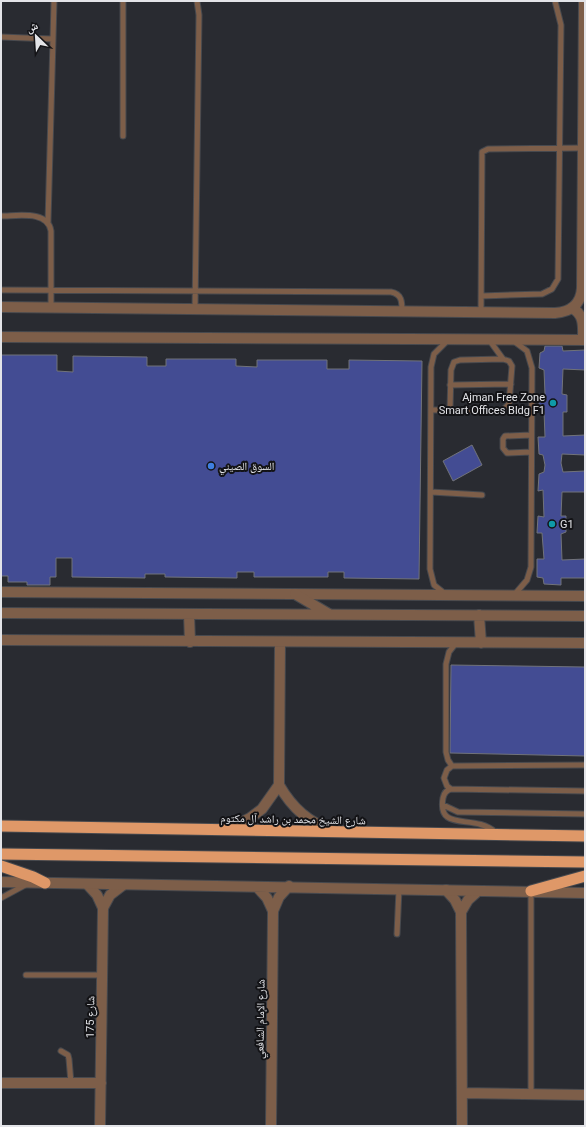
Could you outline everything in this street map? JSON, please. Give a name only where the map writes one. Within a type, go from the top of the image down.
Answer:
[{"type":"highway","name":"شارع الشيخ محمد بن راشد آل مكتوم","points":[[1,826],[340,833],[496,833],[585,836]]},
{"type":"highway","points":[[1,854],[585,862]]},
{"type":"highway","points":[[1,866],[33,876],[45,882]]},
{"type":"highway","points":[[531,891],[585,876]]},
{"type":"street","points":[[1,307],[402,312],[565,312],[578,302],[582,293],[584,1]]},
{"type":"street","points":[[1,337],[490,341],[584,340],[584,323],[581,316],[572,308]]},
{"type":"street","points":[[1,592],[447,595],[514,594],[585,596]]},
{"type":"street","points":[[295,594],[329,614]]},
{"type":"street","points":[[1,613],[585,616]]},
{"type":"street","points":[[189,614],[190,642]]},
{"type":"street","points":[[479,615],[481,643]]},
{"type":"street","points":[[1,640],[280,643],[585,643]]},
{"type":"street","points":[[280,643],[279,785],[290,802],[304,816],[315,824],[340,833]]},
{"type":"street","points":[[224,831],[250,818],[262,809],[279,785]]},
{"type":"street","points":[[1,882],[257,887],[289,886],[585,893]]},
{"type":"street","points":[[86,884],[97,895],[103,908]]},
{"type":"street","points":[[103,908],[110,894],[123,885]]},
{"type":"street","name":"شارع الإمام الشافعي","points":[[271,1126],[273,912],[279,898],[289,886]]},
{"type":"street","name":"شارع الإمام الشافعي","points":[[257,887],[267,898],[273,912]]},
{"type":"street","points":[[446,890],[455,900],[461,912],[462,1126]]},
{"type":"street","points":[[461,912],[468,900],[478,891]]},
{"type":"street","name":"شارع 175","points":[[100,1126],[103,908]]},
{"type":"street","points":[[1,1083],[101,1083]]},
{"type":"street","points":[[462,1093],[585,1095]]},
{"type":"lane","points":[[52,308],[51,231],[48,222],[54,1]]},
{"type":"lane","points":[[123,1],[123,136]]},
{"type":"lane","points":[[195,309],[199,15],[196,1]]},
{"type":"lane","points":[[481,296],[542,294],[552,289],[556,284],[559,274],[561,25],[555,1]]},
{"type":"lane","points":[[1,38],[53,39]]},
{"type":"lane","points":[[481,312],[482,152],[488,149],[583,148]]},
{"type":"lane","points":[[1,216],[40,217],[48,222]]},
{"type":"lane","points":[[1,290],[391,292],[399,296],[402,312]]},
{"type":"lane","points":[[447,595],[438,589],[430,574],[431,410],[432,360],[438,348],[449,340]]},
{"type":"lane","points":[[490,341],[503,359]]},
{"type":"lane","points":[[513,341],[523,346],[532,362],[530,567],[527,580],[514,594]]},
{"type":"lane","points":[[431,410],[498,411],[504,409],[511,401],[512,366],[509,361],[503,359],[457,361],[451,367],[450,410]]},
{"type":"lane","points":[[450,385],[511,384]]},
{"type":"lane","points":[[531,435],[505,436],[503,439],[503,448],[507,453],[531,452]]},
{"type":"lane","points":[[431,492],[482,495]]},
{"type":"lane","points":[[452,766],[448,760],[446,752],[446,664],[449,652],[456,643]]},
{"type":"lane","points":[[451,789],[447,786],[444,778],[447,770],[452,766],[585,765]]},
{"type":"lane","points":[[496,833],[478,823],[448,819],[443,814],[444,794],[451,789],[585,791]]},
{"type":"lane","points":[[443,805],[458,812],[585,814]]},
{"type":"lane","points":[[1,898],[30,882]]},
{"type":"lane","points":[[397,934],[398,889]]},
{"type":"lane","points":[[531,891],[531,1094]]},
{"type":"lane","points":[[26,975],[102,975]]},
{"type":"lane","points":[[61,1051],[68,1055],[71,1083]]},
{"type":"building","points":[[545,346],[562,346],[563,351],[585,350],[585,370],[563,369],[562,394],[567,395],[567,412],[563,412],[563,436],[585,435],[585,455],[562,454],[561,463],[563,472],[585,471],[585,492],[562,492],[561,516],[566,516],[566,532],[561,534],[562,560],[585,559],[585,578],[561,578],[561,585],[544,584],[543,578],[537,577],[537,559],[544,559],[542,533],[537,533],[538,516],[544,517],[543,490],[538,491],[539,474],[544,472],[545,465],[543,455],[539,454],[538,437],[545,437],[544,411],[539,411],[539,395],[545,394],[544,370],[539,368],[540,353],[544,351]]},
{"type":"building","name":"السوق الصيني","points":[[1,355],[57,355],[57,371],[73,372],[73,356],[147,357],[147,366],[166,366],[166,359],[236,359],[236,366],[257,367],[257,360],[327,360],[327,369],[349,369],[349,360],[422,361],[419,579],[344,578],[344,572],[328,572],[328,577],[254,577],[254,572],[237,572],[237,578],[165,577],[165,574],[145,574],[145,578],[72,577],[72,558],[56,558],[56,577],[50,577],[50,585],[27,585],[27,582],[8,582],[8,576],[1,576]]},
{"type":"building","points":[[472,445],[482,465],[453,481],[443,461]]},
{"type":"building","points":[[451,665],[585,667],[585,756],[450,753]]},
{"type":"place","name":"Ajman Free Zone Smart Offices Bldg F1","points":[[553,403]]},
{"type":"place","name":"السوق الصيني","points":[[211,466]]},
{"type":"place","name":"G1","points":[[552,524]]}]
